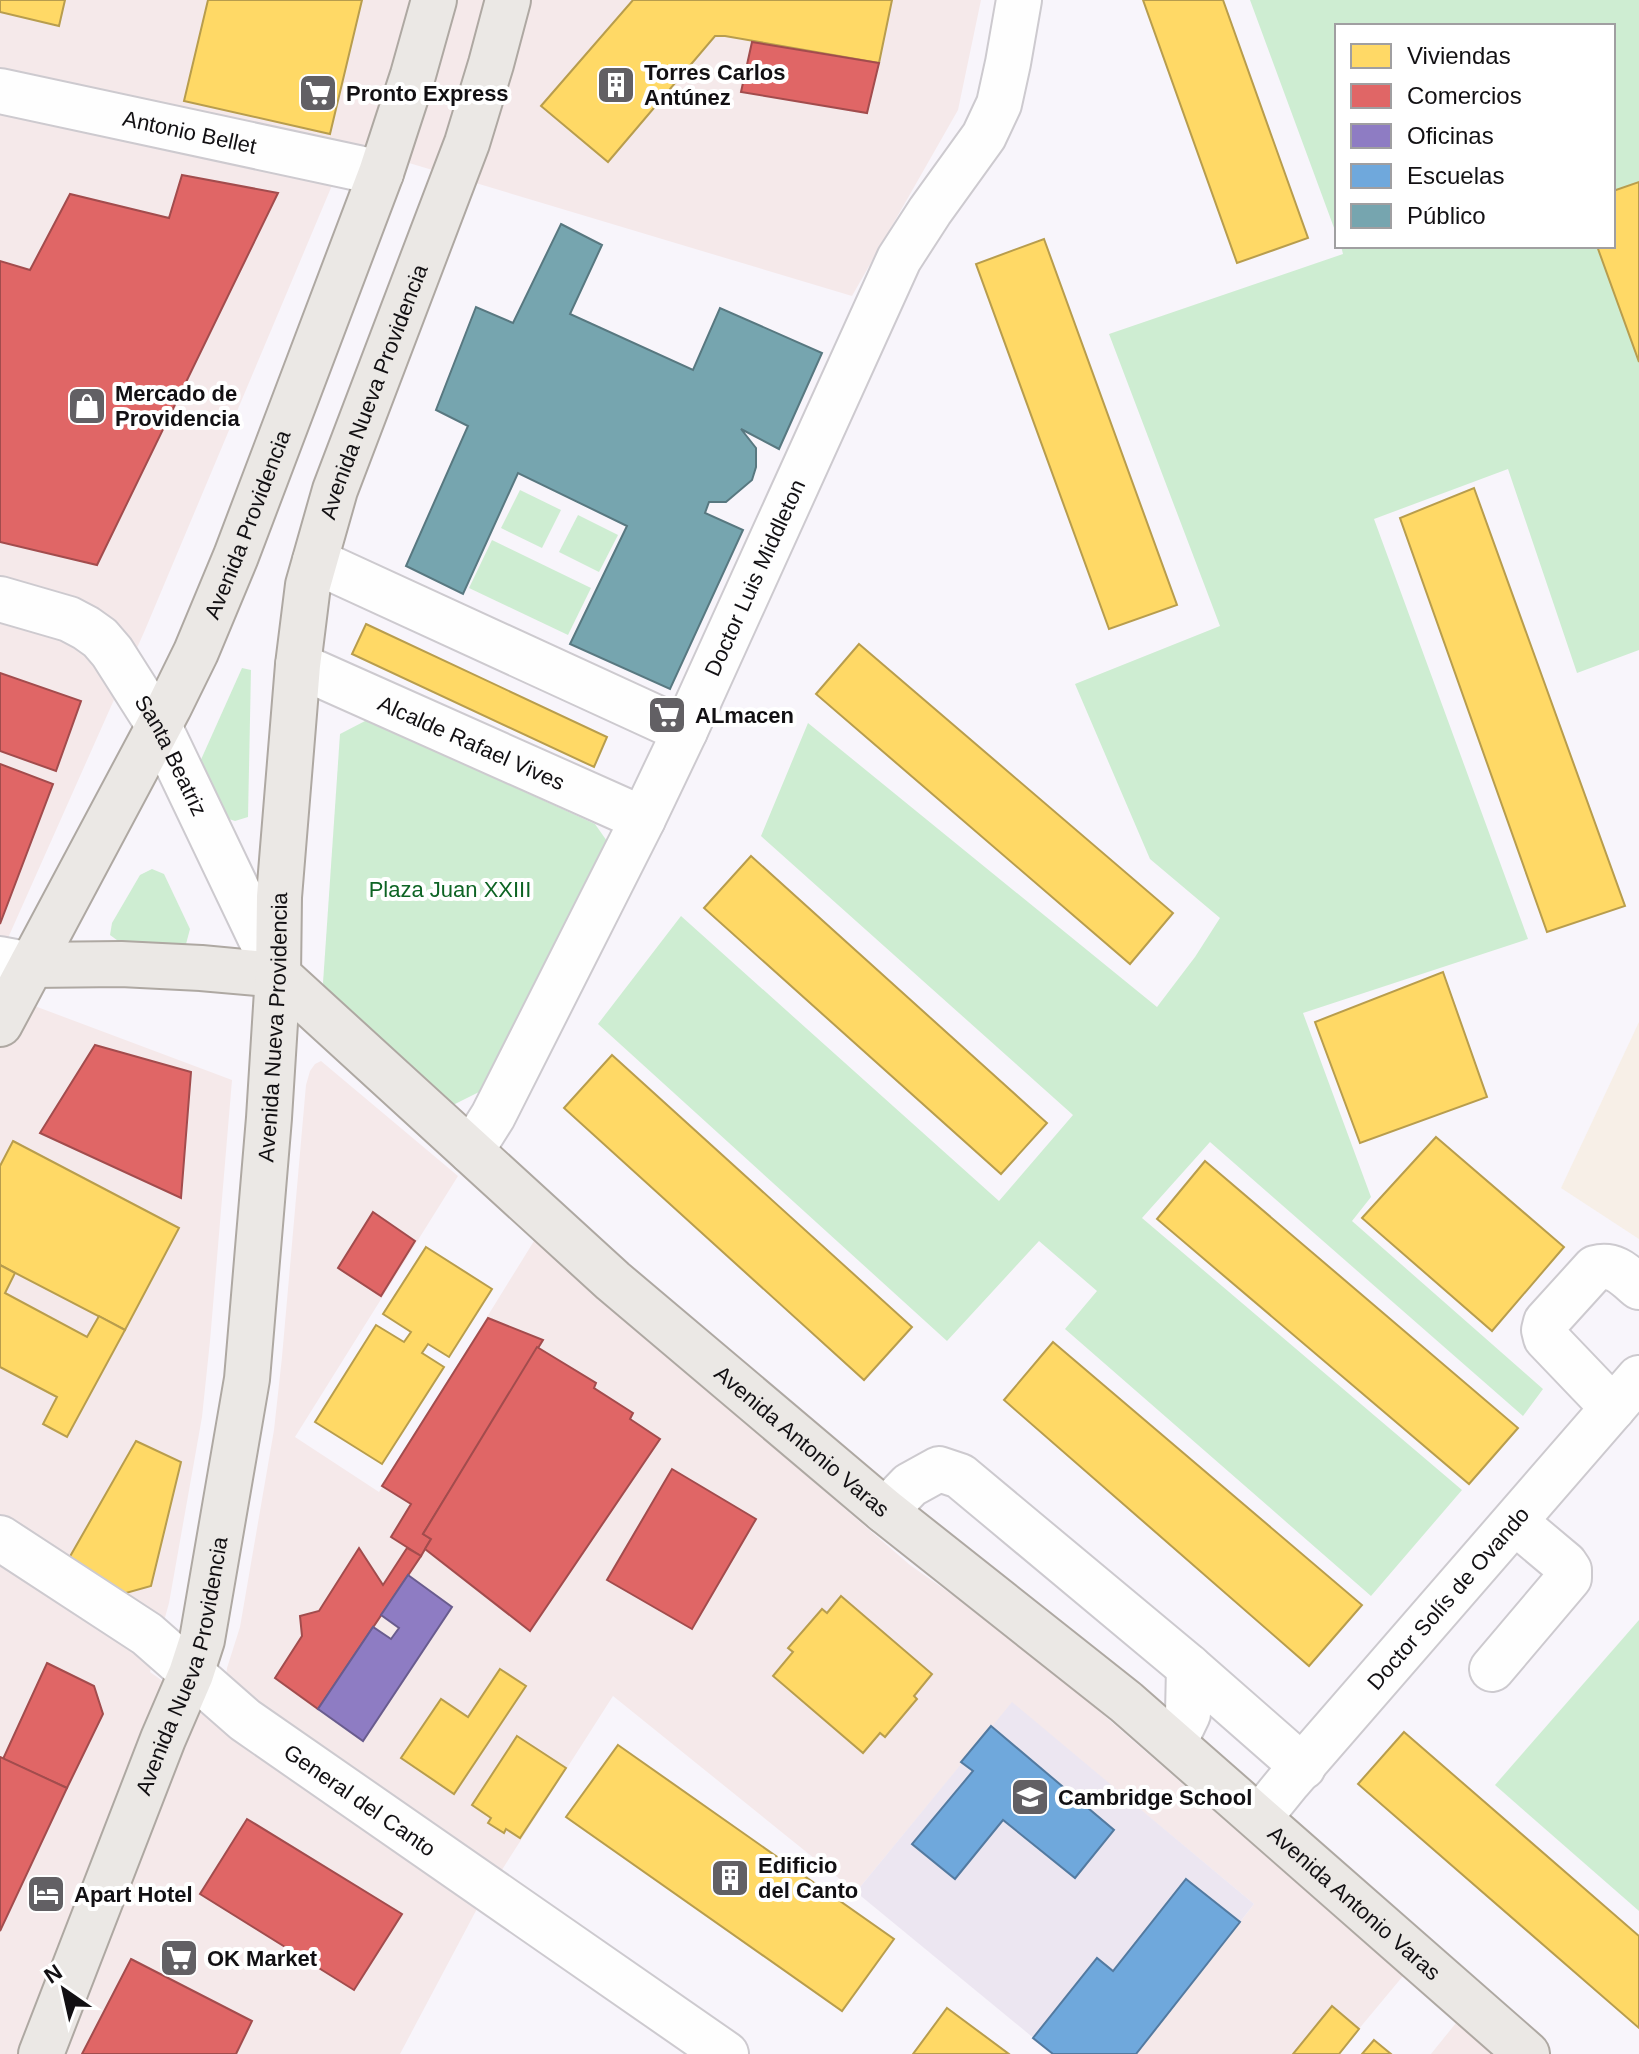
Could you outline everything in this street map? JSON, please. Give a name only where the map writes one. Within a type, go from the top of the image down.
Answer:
[{"type":"main road","name":"Avenida Providencia","points":[[0,1024],[16,962],[159,726],[196,652],[236,556],[381,173],[434,0]]},
{"type":"main road","name":"Avenida Nueva Providencia","points":[[41,2054],[202,1640],[247,1379],[269,1118],[278,975],[279,897],[298,665],[308,585],[335,490],[467,143],[508,0]]},
{"type":"main road","points":[[16,962],[121,964],[278,975]]},
{"type":"main road","name":"Avenida Antonio Varas","points":[[278,975],[613,1281],[885,1511],[1174,1743],[1527,2054]]},
{"type":"street","name":"Doctor Luis Middleton","points":[[471,1151],[493,1116],[643,819],[899,259],[984,136],[999,104],[1019,0]]},
{"type":"street","name":"Antonio Bellet","points":[[0,91],[381,173]]},
{"type":"street","points":[[315,561],[685,731]]},
{"type":"street","name":"Santa Beatriz","points":[[0,599],[69,619],[100,638],[159,726],[278,975]]},
{"type":"street","name":"Alcalde Rafael Vives","points":[[298,665],[643,819]]},
{"type":"street","points":[[1626,1393],[1546,1338],[1544,1330],[1546,1322],[1595,1268],[1616,1268],[1639,1287]]},
{"type":"street","name":"Doctor Solís de Ovando","points":[[1259,1818],[1626,1393]]},
{"type":"street","points":[[885,1511],[910,1485],[939,1469],[960,1476],[1189,1667],[1303,1767]]},
{"type":"street","points":[[1492,1669],[1569,1578],[1565,1564],[1515,1522]]},
{"type":"street","name":"General del Canto","points":[[0,1538],[147,1634],[245,1720],[726,2054]]},
{"type":"street","points":[[1174,1743],[1188,1714],[1189,1667]]},
{"type":"shaded area","points":[[0,0],[981,0],[958,110],[852,296],[349,145],[145,630],[0,956]]},
{"type":"shaded area","points":[[0,993],[232,1080],[202,1417],[169,1603],[150,1672],[479,1905],[400,2054],[0,2054]]},
{"type":"shaded area","points":[[1639,1022],[1639,1239],[1561,1188]]},
{"type":"shaded area","points":[[321,1061],[458,1176],[295,1437],[379,1492],[534,1241],[910,1565],[1022,1644],[1403,1976],[1338,2054],[1137,2054],[1254,1904],[1012,1703],[856,1892],[613,1696],[498,1876],[301,1739],[226,1678],[240,1627],[274,1430],[306,1085],[310,1071]]},
{"type":"shaded area","name":"Cambridge School","points":[[1012,1702],[1254,1904],[1137,2054],[1053,2054],[856,1892]]},
{"type":"shaded area","points":[[1456,2023],[1492,2054],[1431,2054]]},
{"type":"green space","points":[[1250,0],[1639,0],[1639,182],[1615,190],[1615,24],[1335,24],[1335,231]]},
{"type":"green space","points":[[1342,248],[1598,248],[1639,362],[1639,650],[1577,673],[1508,469],[1374,519],[1528,939],[1303,1013],[1371,1197],[1352,1221],[1543,1389],[1523,1416],[1210,1142],[1142,1218],[1462,1490],[1371,1596],[1065,1329],[1097,1291],[1039,1241],[947,1341],[598,1024],[681,916],[999,1201],[1073,1115],[761,836],[808,723],[1157,1007],[1220,918],[1150,859],[1075,684],[1220,626],[1109,334],[1343,254]]},
{"type":"green space","points":[[520,490],[561,510],[542,548],[501,528]]},
{"type":"green space","points":[[578,515],[618,535],[599,572],[559,552]]},
{"type":"green space","points":[[492,540],[591,588],[568,635],[469,588]]},
{"type":"green space","points":[[242,668],[251,670],[248,817],[235,821],[223,817],[195,773]]},
{"type":"green space","name":"Plaza Juan XXIII","points":[[367,720],[595,824],[609,844],[483,1090],[451,1106],[330,1001],[323,983],[340,734]]},
{"type":"green space","points":[[152,869],[164,874],[190,929],[186,944],[171,949],[121,943],[110,935],[112,923],[140,875]]},
{"type":"green space","points":[[1639,1620],[1639,1911],[1495,1785]]},
{"type":"building: Viviendas","points":[[0,0],[65,0],[59,26],[0,12]]},
{"type":"building: Viviendas","points":[[208,0],[362,0],[330,134],[184,101]]},
{"type":"building: Viviendas","name":"Torres Carlos Antúnez","points":[[633,0],[892,0],[879,63],[715,36],[608,162],[541,106]]},
{"type":"building: Viviendas","points":[[1143,0],[1223,0],[1308,238],[1237,263]]},
{"type":"building: Viviendas","points":[[1639,182],[1639,362],[1598,248],[1615,248],[1615,190]]},
{"type":"building: Viviendas","points":[[1044,239],[1177,605],[1109,629],[976,264]]},
{"type":"building: Viviendas","points":[[1474,488],[1625,906],[1547,932],[1400,518]]},
{"type":"building: Viviendas","points":[[366,624],[607,737],[594,767],[352,654]]},
{"type":"building: Viviendas","points":[[859,644],[1173,913],[1130,964],[816,694]]},
{"type":"building: Viviendas","points":[[751,856],[1047,1123],[1001,1174],[704,908]]},
{"type":"building: Viviendas","points":[[1443,972],[1487,1097],[1360,1143],[1315,1022]]},
{"type":"building: Viviendas","points":[[612,1055],[912,1327],[864,1380],[564,1108]]},
{"type":"building: Viviendas","points":[[1436,1137],[1564,1247],[1492,1331],[1362,1218]]},
{"type":"building: Viviendas","points":[[13,1141],[179,1228],[125,1330],[0,1265],[0,1166]]},
{"type":"building: Viviendas","points":[[1205,1161],[1518,1428],[1469,1484],[1157,1219]]},
{"type":"building: Viviendas","points":[[426,1247],[492,1289],[449,1357],[428,1344],[422,1353],[444,1367],[382,1464],[315,1422],[376,1325],[404,1342],[411,1332],[383,1314]]},
{"type":"building: Viviendas","points":[[0,1265],[15,1273],[5,1293],[87,1337],[99,1316],[125,1330],[67,1437],[43,1424],[57,1397],[0,1367]]},
{"type":"building: Viviendas","points":[[1053,1342],[1362,1605],[1309,1666],[1004,1400]]},
{"type":"building: Viviendas","points":[[136,1441],[181,1462],[151,1586],[101,1600],[60,1574]]},
{"type":"building: Viviendas","points":[[841,1596],[932,1674],[914,1696],[917,1699],[885,1737],[880,1733],[863,1753],[773,1676],[793,1652],[788,1648],[822,1609],[827,1613]]},
{"type":"building: Viviendas","points":[[500,1669],[526,1686],[454,1794],[401,1758],[441,1699],[468,1717]]},
{"type":"building: Viviendas","points":[[1404,1732],[1639,1936],[1639,2028],[1358,1784]]},
{"type":"building: Viviendas","points":[[517,1736],[566,1768],[520,1838],[488,1823],[491,1818],[472,1805]]},
{"type":"building: Viviendas","name":"Edificio del Canto","points":[[618,1745],[894,1939],[842,2011],[566,1817]]},
{"type":"building: Viviendas","points":[[1332,2006],[1359,2029],[1339,2054],[1293,2054]]},
{"type":"building: Viviendas","points":[[947,2008],[1009,2054],[913,2054]]},
{"type":"building: Viviendas","points":[[1374,2040],[1391,2054],[1362,2054]]},
{"type":"building: Comercios","points":[[752,42],[879,63],[867,113],[741,92]]},
{"type":"building: Comercios","name":"Mercado de Providencia","points":[[182,175],[278,193],[97,565],[0,542],[0,261],[30,270],[70,194],[169,218]]},
{"type":"building: Comercios","points":[[0,673],[81,701],[56,771],[0,751]]},
{"type":"building: Comercios","points":[[0,764],[53,784],[0,924]]},
{"type":"building: Comercios","points":[[95,1045],[191,1072],[181,1198],[40,1133]]},
{"type":"building: Comercios","points":[[373,1212],[415,1241],[381,1296],[338,1268]]},
{"type":"building: Comercios","points":[[488,1318],[543,1340],[423,1534],[431,1539],[421,1556],[391,1537],[411,1504],[382,1486]]},
{"type":"building: Comercios","points":[[537,1347],[596,1383],[594,1388],[633,1413],[630,1419],[660,1439],[530,1631],[425,1549],[431,1539],[423,1534]]},
{"type":"building: Comercios","points":[[672,1469],[756,1519],[692,1629],[607,1580]]},
{"type":"building: Comercios","points":[[359,1548],[383,1585],[407,1548],[421,1556],[318,1709],[275,1678],[302,1636],[300,1616],[319,1611]]},
{"type":"building: Comercios","points":[[47,1663],[94,1686],[103,1714],[67,1788],[3,1759]]},
{"type":"building: Comercios","points":[[0,1757],[67,1788],[0,1931]]},
{"type":"building: Comercios","points":[[247,1819],[402,1914],[354,1990],[200,1894]]},
{"type":"building: Comercios","points":[[131,1959],[252,2021],[236,2054],[82,2054]]},
{"type":"building: Oficinas","points":[[408,1575],[452,1607],[363,1741],[318,1709],[373,1627],[391,1639],[399,1628],[381,1615]]},
{"type":"building: Escuelas","points":[[991,1726],[1114,1830],[1075,1878],[1003,1820],[955,1879],[912,1844],[973,1771],[961,1762]]},
{"type":"building: Escuelas","points":[[1186,1879],[1240,1922],[1136,2054],[1053,2054],[1033,2038],[1097,1958],[1113,1971]]},
{"type":"building: Público","points":[[561,224],[602,245],[570,314],[693,370],[720,308],[822,353],[779,449],[741,429],[756,448],[752,480],[726,502],[709,502],[705,513],[743,530],[670,689],[570,644],[627,526],[518,473],[463,594],[406,566],[468,426],[436,410],[476,307],[513,323]]},
{"type":"place","name":"Torres Carlos Antúnez","points":[[616,85]]},
{"type":"place","name":"Pronto Express","points":[[318,93]]},
{"type":"place","name":"Mercado de Providencia","points":[[87,406]]},
{"type":"place","name":"ALmacen","points":[[667,715]]},
{"type":"place","name":"Cambridge School","points":[[1030,1797]]},
{"type":"place","name":"Edificio del Canto","points":[[730,1878]]},
{"type":"place","name":"Apart Hotel","points":[[46,1894]]},
{"type":"place","name":"OK Market","points":[[179,1958]]}]
